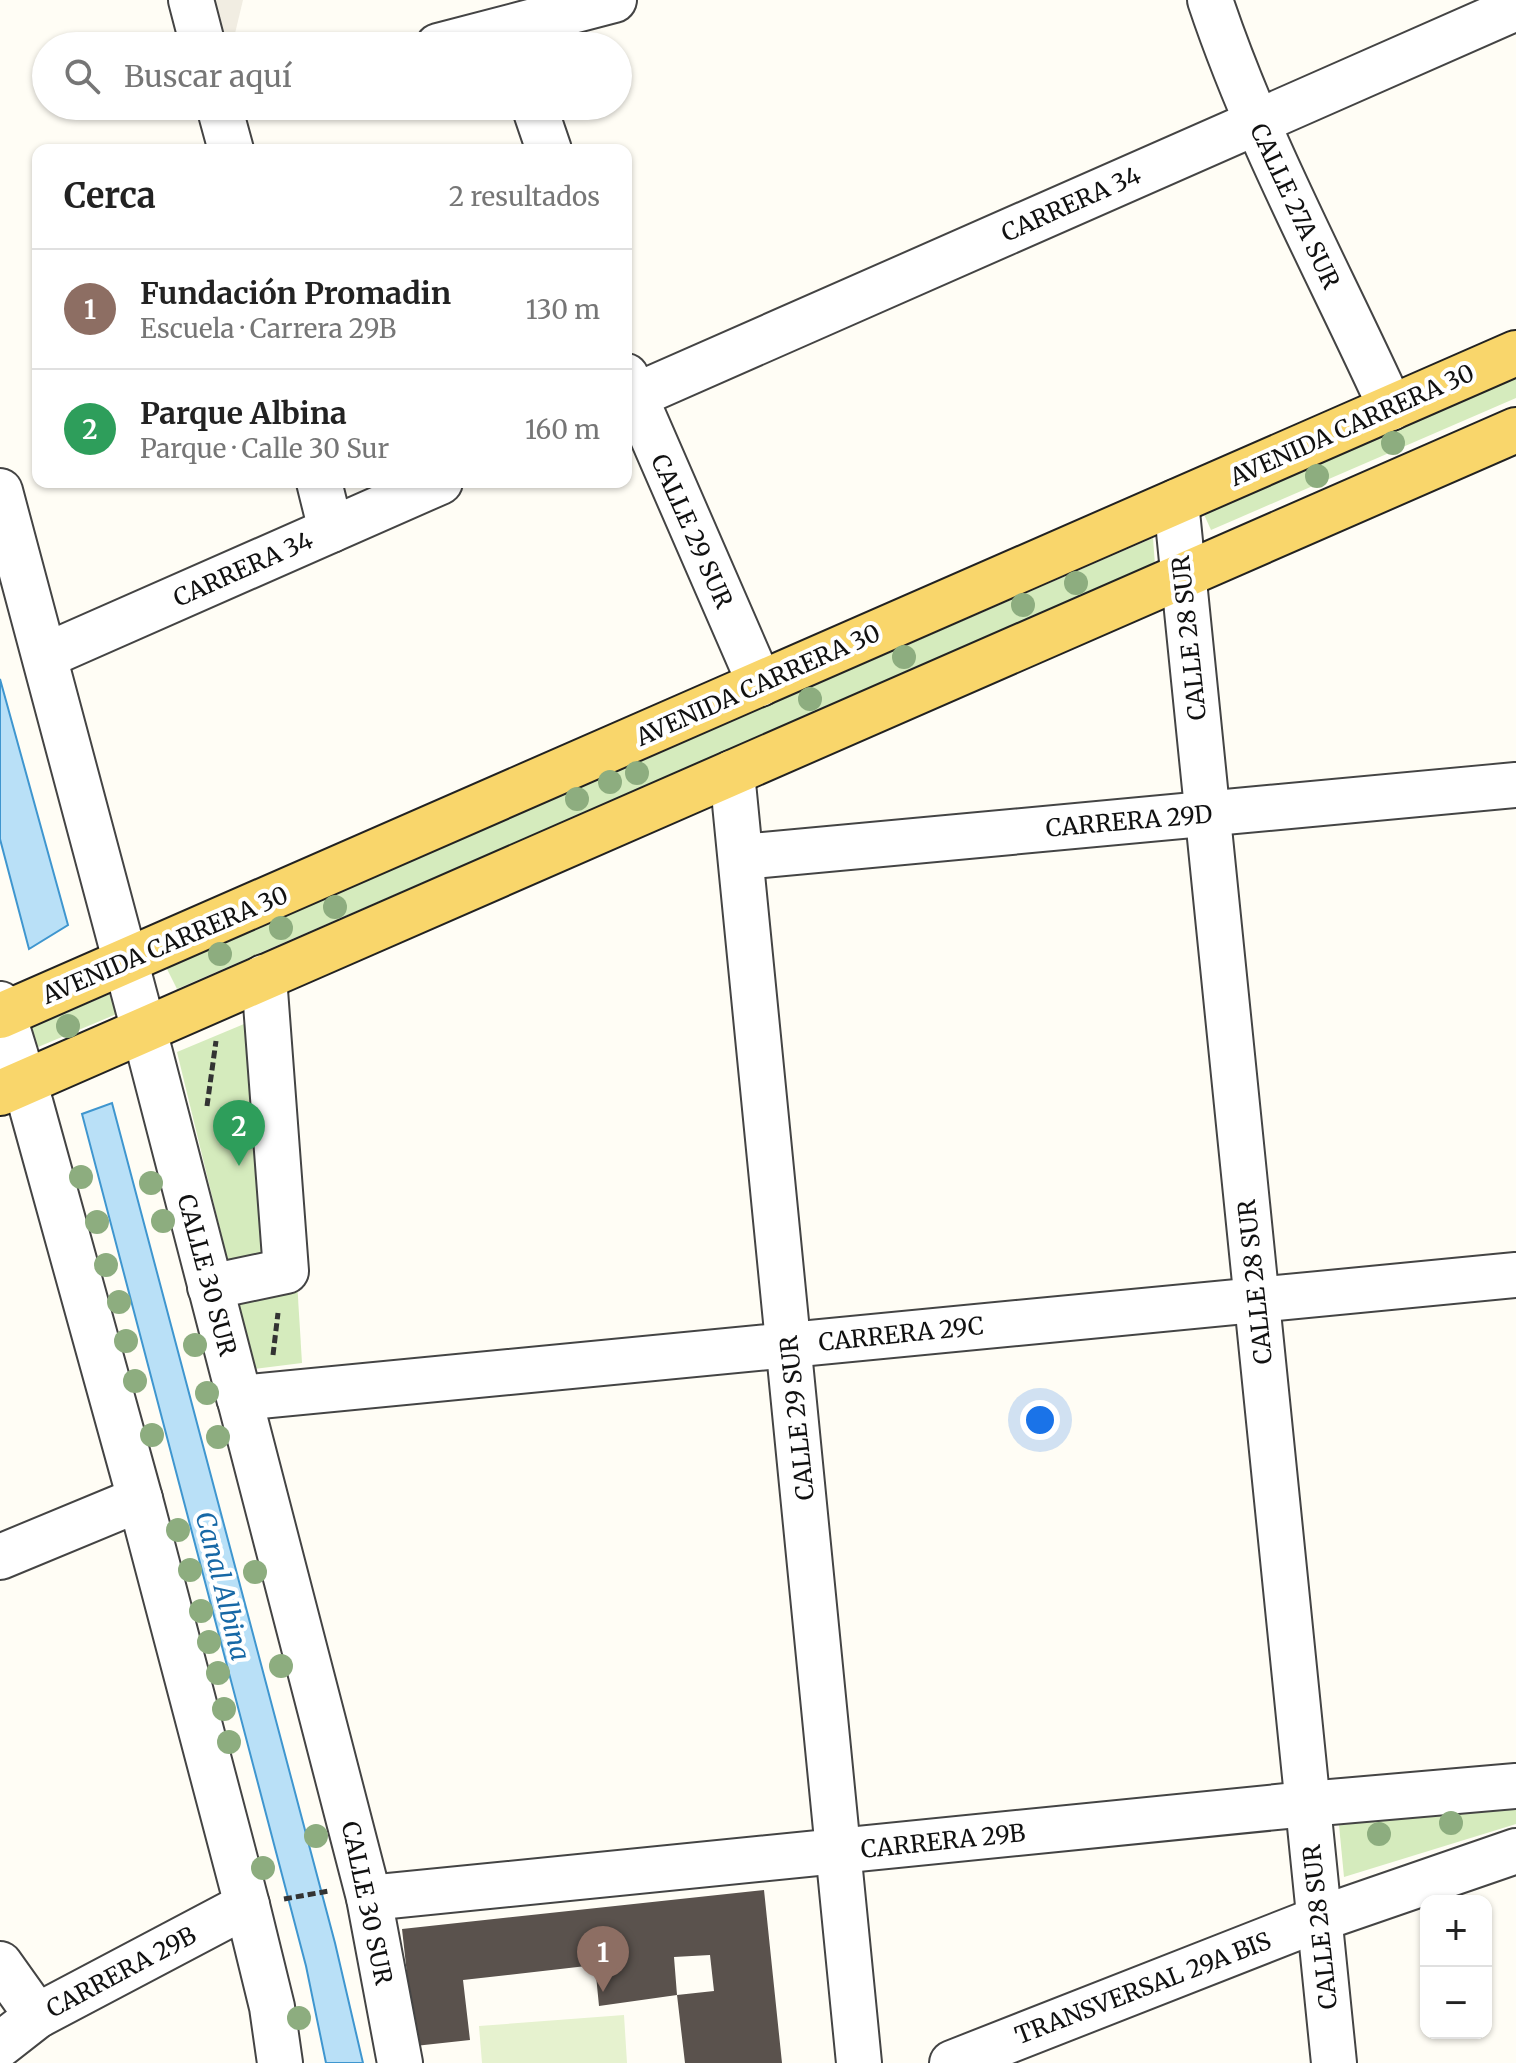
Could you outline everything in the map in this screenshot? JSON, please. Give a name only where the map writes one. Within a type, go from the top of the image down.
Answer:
[{"type":"main road","name":"AVENIDA CARRERA 30","points":[[1,1012],[126,963],[1516,353]]},
{"type":"main road","points":[[12,1087],[1516,430]]},
{"type":"street","points":[[191,0],[199,32]]},
{"type":"street","points":[[524,32],[614,0]]},
{"type":"street","name":"CALLE 27A SUR","points":[[1210,0],[1256,123],[1391,408]]},
{"type":"street","name":"CARRERA 34","points":[[632,389],[1256,123],[1516,8]]},
{"type":"street","points":[[223,120],[229,144]]},
{"type":"street","points":[[539,120],[547,144]]},
{"type":"street","name":"CALLE 29 SUR","points":[[632,400],[760,684]]},
{"type":"street","points":[[320,488],[331,530]]},
{"type":"street","name":"CARRERA 34","points":[[45,656],[426,488]]},
{"type":"street","name":"CALLE 30 SUR","points":[[0,491],[239,1398],[351,1894],[400,2063]]},
{"type":"street","name":"CALLE 28 SUR","points":[[1176,502],[1334,2063]]},
{"type":"street","name":"CALLE 29 SUR","points":[[732,773],[859,2063]]},
{"type":"street","name":"CARRERA 29D","points":[[742,857],[1516,785]]},
{"type":"street","points":[[210,1287],[286,1271],[264,977]]},
{"type":"street","points":[[1,1012],[12,1087],[264,1902],[272,2007],[280,2063]]},
{"type":"street","name":"CARRERA 29C","points":[[239,1398],[1516,1275]]},
{"type":"street","points":[[0,1557],[140,1499]]},
{"type":"street","name":"CARRERA 29B","points":[[351,1894],[1516,1786]]},
{"type":"street","name":"TRANSVERSAL 29A BIS","points":[[952,2063],[1319,1919],[1516,1851]]},
{"type":"street","name":"CARRERA 29B","points":[[0,2045],[37,2016],[264,1902]]},
{"type":"street","points":[[0,1964],[37,2016]]},
{"type":"path","points":[[264,1902],[351,1894]]},
{"type":"green space","points":[[1516,374],[1516,398],[1211,530],[1202,510]]},
{"type":"green space","points":[[1153,538],[1155,565],[177,989],[166,967]]},
{"type":"green space","points":[[110,994],[119,1013],[31,1050],[25,1030]]},
{"type":"green space","points":[[261,1017],[297,1281],[302,1363],[254,1369],[177,1052]]},
{"type":"green space","points":[[1516,1806],[1516,1824],[1344,1877],[1339,1825]]},
{"type":"green space","points":[[624,2015],[627,2063],[482,2063],[479,2026]]},
{"type":"shaded area","points":[[209,0],[243,0],[235,32],[216,32]]},
{"type":"water","points":[[0,679],[68,925],[29,949],[0,839]]},
{"type":"water","name":"Canal Albina","points":[[112,1103],[335,1943],[363,2063],[326,2063],[306,1966],[82,1114]]},
{"type":"building","points":[[764,1890],[782,2063],[685,2063],[677,1995],[599,2006],[595,1965],[463,1980],[470,2040],[415,2046],[402,1929]],"holes":[[[710,1955],[714,1991],[677,1995],[674,1957]]]},
{"type":"place","name":"Parque Albina","points":[[239,1166]]},
{"type":"place","name":"Fundación Promadin","points":[[603,1992]]}]
